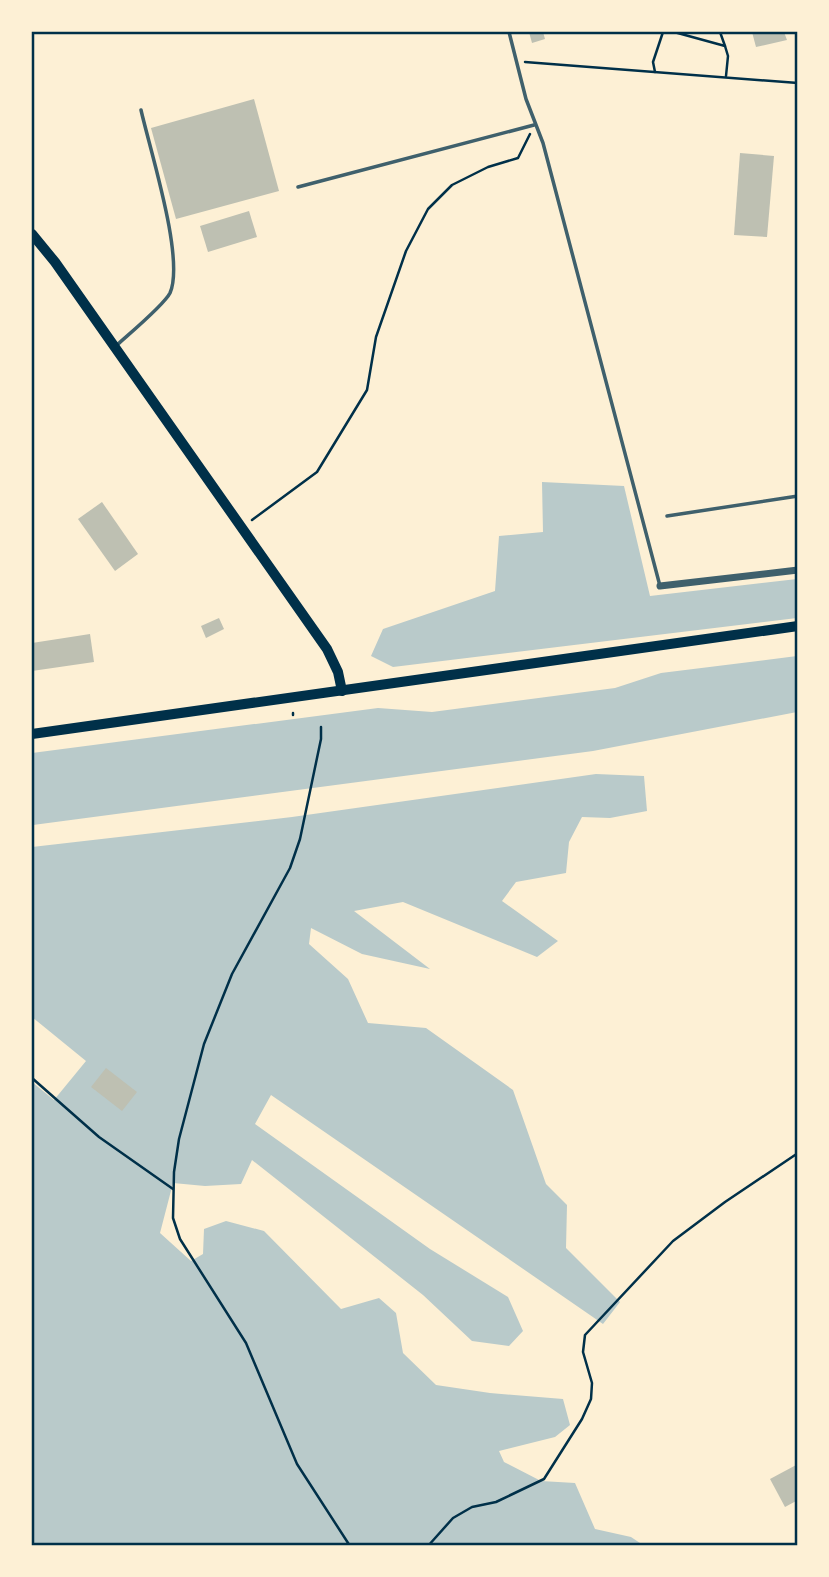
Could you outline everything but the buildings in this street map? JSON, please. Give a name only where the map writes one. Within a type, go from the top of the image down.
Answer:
[{"type":"main road","points":[[32,234],[55,262],[327,649],[338,672],[342,691]]},
{"type":"main road","points":[[32,734],[797,626]]},
{"type":"street","points":[[660,586],[797,570]]},
{"type":"lane","points":[[509,32],[534,125],[543,144],[660,586]]},
{"type":"lane","points":[[115,347],[169,295],[176,274],[174,249],[141,110]]},
{"type":"lane","points":[[298,187],[534,125]]},
{"type":"lane","points":[[667,516],[797,496]]},
{"type":"path","points":[[655,72],[653,62],[663,32]]},
{"type":"path","points":[[674,32],[725,46]]},
{"type":"path","points":[[720,32],[728,56],[726,77]]},
{"type":"path","points":[[516,61],[797,83]]},
{"type":"path","points":[[243,527],[317,472],[367,390],[376,337],[407,251],[428,209],[453,185],[488,167],[518,158],[534,125]]},
{"type":"path","points":[[321,727],[321,739],[300,839],[290,868],[232,974],[204,1044],[179,1139],[173,1189],[173,1218],[180,1239],[246,1343],[297,1464],[350,1545]]},
{"type":"path","points":[[32,1077],[99,1137],[173,1189]]},
{"type":"path","points":[[428,1545],[453,1518],[472,1507],[496,1502],[544,1479],[582,1419],[591,1399],[592,1383],[583,1352],[585,1335],[673,1241],[797,1153]]},
{"type":"shaded area","points":[[542,482],[624,486],[650,596],[797,579],[797,618],[393,667],[371,656],[383,629],[495,591],[499,536],[543,532]]},
{"type":"shaded area","points":[[797,656],[797,712],[593,751],[33,825],[32,823],[32,753],[378,708],[432,712],[615,688],[661,673]]},
{"type":"shaded area","points":[[596,774],[644,776],[647,811],[610,818],[582,817],[569,842],[566,873],[516,882],[502,901],[558,941],[537,957],[403,902],[354,911],[430,969],[362,954],[311,928],[309,944],[348,979],[368,1023],[426,1028],[513,1090],[546,1184],[567,1205],[566,1248],[620,1302],[603,1324],[271,1095],[255,1124],[430,1249],[508,1297],[523,1331],[509,1346],[472,1341],[423,1295],[252,1160],[241,1184],[205,1186],[173,1183],[160,1233],[191,1261],[203,1254],[204,1229],[226,1221],[264,1231],[341,1309],[379,1298],[396,1313],[403,1353],[436,1385],[563,1399],[570,1425],[555,1437],[499,1451],[504,1462],[541,1481],[575,1483],[595,1529],[631,1537],[643,1545],[32,1545],[32,1082],[54,1100],[86,1061],[32,1017],[32,847],[292,817]]}]
